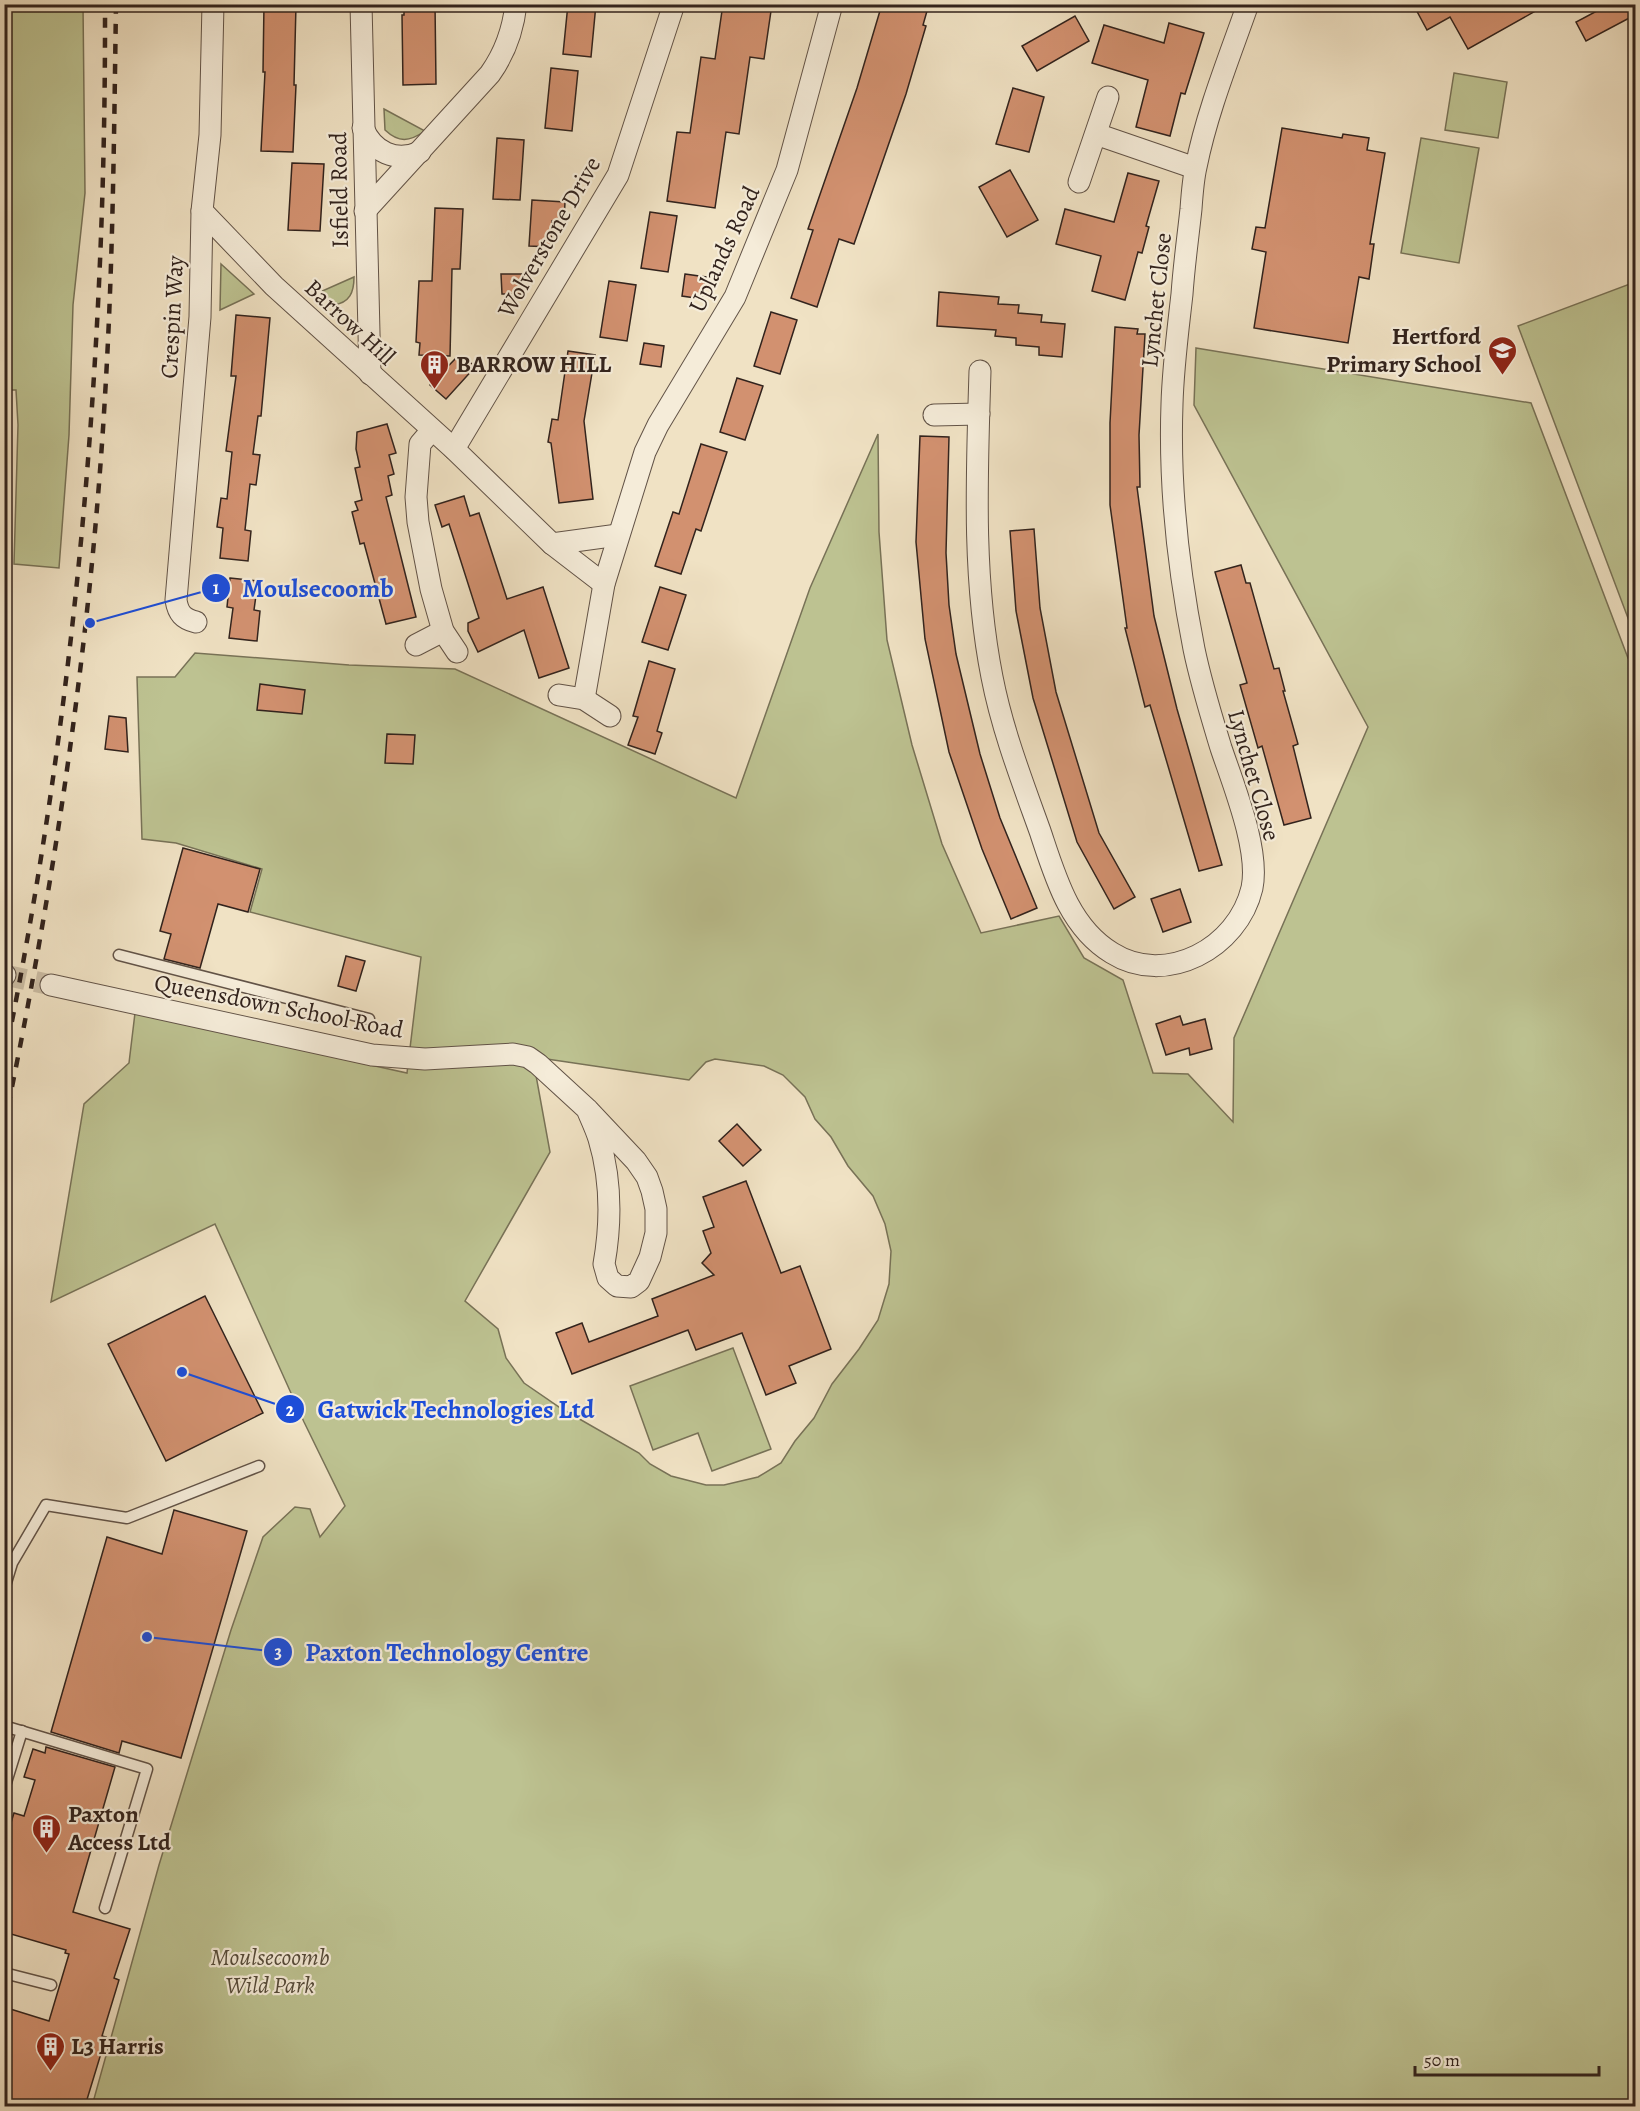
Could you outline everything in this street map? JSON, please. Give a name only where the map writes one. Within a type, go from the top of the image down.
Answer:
[{"type":"street","name":"Crespin Way","points":[[195,622],[187,620],[179,612],[176,600],[200,317],[202,211],[210,135],[213,4]]},
{"type":"street","name":"Isfield Road","points":[[361,4],[370,375]]},
{"type":"street","points":[[365,211],[477,90],[501,58],[514,19],[516,4]]},
{"type":"street","name":"Wolverstone Drive","points":[[454,449],[618,175],[674,4]]},
{"type":"street","name":"Uplands Road","points":[[584,699],[604,584],[645,452],[657,425],[735,297],[787,170],[832,4]]},
{"type":"street","name":"Lynchet Close","points":[[980,371],[976,525],[984,628],[992,679],[1005,729],[1064,896],[1090,936],[1111,953],[1125,960],[1167,966],[1191,959],[1215,944],[1235,923],[1252,889],[1253,874],[1246,826],[1209,712],[1194,652],[1175,538],[1172,404],[1195,168],[1213,105],[1248,4]]},
{"type":"street","points":[[1079,183],[1108,97]]},
{"type":"street","points":[[363,128],[371,143],[387,154],[405,156],[420,152]]},
{"type":"street","points":[[1096,135],[1195,168]]},
{"type":"street","name":"Barrow Hill","points":[[202,211],[274,286],[454,449],[552,544],[604,584]]},
{"type":"street","points":[[934,415],[979,414]]},
{"type":"street","points":[[432,430],[420,444],[416,497],[418,522],[431,589],[443,631],[457,652]]},
{"type":"street","points":[[552,544],[618,535]]},
{"type":"street","points":[[416,645],[443,631]]},
{"type":"street","points":[[559,695],[584,699],[610,716]]},
{"type":"street","name":"Queensdown School Road","points":[[51,985],[372,1055],[425,1059],[522,1054],[538,1064],[587,1109],[636,1161],[647,1177],[652,1191],[656,1220],[654,1242],[643,1274],[639,1281],[631,1287],[614,1284],[608,1278],[604,1264],[608,1227],[607,1180],[598,1137],[587,1109]]},
{"type":"lane","points":[[119,955],[369,1019]]},
{"type":"lane","points":[[4,1589],[12,1563],[46,1505],[127,1518],[259,1466]]},
{"type":"lane","points":[[4,1726],[147,1769],[105,1908]]},
{"type":"lane","points":[[4,1789],[22,1731]]},
{"type":"lane","points":[[4,1973],[51,1985]]},
{"type":"green space","points":[[5,4],[83,5],[85,193],[73,305],[69,435],[59,568],[14,564],[18,425],[16,390],[4,390]]},
{"type":"green space","points":[[1454,73],[1507,82],[1498,138],[1445,130]]},
{"type":"green space","points":[[384,109],[425,131],[409,139],[395,137],[385,130]]},
{"type":"green space","points":[[1421,138],[1479,148],[1459,263],[1401,253]]},
{"type":"green space","points":[[221,264],[254,294],[220,310]]},
{"type":"green space","points":[[354,277],[350,296],[339,304],[333,305],[320,292]]},
{"type":"green space","points":[[1635,282],[1636,633],[1634,634],[1518,326]]},
{"type":"green space","name":"Moulsecoomb Wild Park","points":[[1196,348],[1531,403],[1628,658],[1635,656],[1635,2106],[92,2106],[159,1865],[231,1630],[263,1537],[295,1507],[310,1509],[320,1537],[345,1506],[304,1422],[215,1224],[51,1302],[84,1104],[129,1063],[135,1013],[407,1073],[421,957],[250,912],[262,869],[176,843],[142,839],[137,677],[175,677],[195,653],[349,665],[455,669],[736,798],[810,588],[878,434],[879,532],[887,640],[912,745],[942,844],[981,933],[1059,916],[1084,958],[1123,980],[1153,1073],[1188,1074],[1233,1122],[1234,1038],[1368,727],[1194,405]],"holes":[[[540,1058],[689,1080],[706,1062],[715,1059],[764,1066],[783,1075],[805,1097],[815,1119],[831,1137],[848,1166],[873,1196],[885,1224],[891,1251],[889,1284],[878,1320],[832,1384],[814,1418],[781,1463],[758,1477],[724,1485],[706,1485],[671,1476],[650,1464],[639,1453],[562,1409],[524,1383],[506,1358],[498,1329],[465,1301],[550,1152],[535,1070]]]},
{"type":"green space","points":[[733,1348],[771,1449],[712,1471],[698,1433],[653,1450],[630,1386]]},
{"type":"building","points":[[264,4],[296,5],[293,152],[261,151],[265,72],[263,72]]},
{"type":"building","points":[[404,4],[435,4],[436,84],[403,85],[402,15],[404,15]]},
{"type":"building","points":[[568,4],[596,4],[591,57],[563,54]]},
{"type":"building","points":[[723,4],[772,4],[764,59],[750,57],[739,134],[726,132],[715,208],[667,201],[677,132],[690,133],[701,57],[715,59]]},
{"type":"building","points":[[882,4],[929,4],[923,25],[926,26],[906,94],[854,244],[839,239],[817,307],[791,298],[813,230],[808,229],[857,88]]},
{"type":"building","points":[[1413,4],[1548,4],[1468,49],[1450,17],[1427,30]]},
{"type":"building","points":[[1610,4],[1635,4],[1635,15],[1586,41],[1576,22]]},
{"type":"building","points":[[1075,16],[1089,41],[1037,71],[1022,46]]},
{"type":"building","points":[[1169,23],[1204,33],[1185,94],[1181,93],[1170,136],[1136,127],[1148,80],[1092,63],[1104,25],[1164,43]]},
{"type":"building","points":[[551,68],[578,71],[572,131],[545,128]]},
{"type":"building","points":[[1013,88],[1044,97],[1029,152],[996,144]]},
{"type":"building","points":[[1282,128],[1342,138],[1343,134],[1369,138],[1367,150],[1385,153],[1370,244],[1374,244],[1369,279],[1359,277],[1348,343],[1254,328],[1266,252],[1252,249],[1256,227],[1265,228]]},
{"type":"building","points":[[497,138],[524,140],[520,200],[493,199]]},
{"type":"building","points":[[292,163],[324,164],[320,231],[288,230]]},
{"type":"building","points":[[1010,170],[1038,220],[1007,237],[979,187]]},
{"type":"building","points":[[1128,173],[1159,181],[1146,226],[1149,227],[1142,253],[1138,252],[1125,300],[1092,291],[1101,256],[1056,244],[1065,209],[1114,222]]},
{"type":"building","points":[[532,200],[565,202],[564,222],[552,221],[551,247],[529,246]]},
{"type":"building","points":[[435,208],[463,209],[460,269],[452,269],[450,356],[419,355],[420,343],[416,342],[419,281],[432,281]]},
{"type":"building","points":[[650,212],[677,216],[668,272],[641,268]]},
{"type":"building","points":[[501,274],[522,274],[522,294],[502,294]]},
{"type":"building","points":[[685,274],[706,277],[702,299],[682,296]]},
{"type":"building","points":[[609,281],[636,285],[627,341],[600,337]]},
{"type":"building","points":[[939,292],[999,297],[998,304],[1019,305],[1018,313],[1042,315],[1041,322],[1065,324],[1062,357],[1039,355],[1039,347],[1016,345],[1016,338],[995,336],[996,330],[937,326]]},
{"type":"building","points":[[771,312],[797,320],[780,374],[754,366]]},
{"type":"building","points":[[236,315],[270,318],[261,416],[258,416],[253,454],[260,455],[256,485],[250,484],[245,530],[251,531],[248,561],[220,558],[223,528],[217,527],[221,498],[227,499],[232,452],[226,451],[236,376],[231,376]]},
{"type":"building","points":[[1115,327],[1138,329],[1137,334],[1145,334],[1139,435],[1140,487],[1137,487],[1154,616],[1177,709],[1222,865],[1199,871],[1150,705],[1145,707],[1125,628],[1127,628],[1110,505],[1110,423]]},
{"type":"building","points":[[644,343],[664,346],[661,367],[640,364]]},
{"type":"building","points":[[568,351],[595,355],[584,421],[593,499],[559,503],[551,443],[548,442],[552,419],[558,420]]},
{"type":"building","points":[[458,356],[476,366],[446,399],[430,385]]},
{"type":"building","points":[[737,378],[763,386],[745,440],[720,432]]},
{"type":"building","points":[[387,424],[396,453],[389,455],[394,474],[388,476],[392,495],[386,497],[416,617],[386,624],[364,543],[360,544],[352,512],[358,510],[355,502],[362,500],[355,468],[360,467],[356,449],[357,432]]},
{"type":"building","points":[[920,436],[949,437],[946,553],[949,605],[956,654],[980,754],[1000,818],[1037,908],[1011,919],[982,849],[949,752],[925,639],[916,542]]},
{"type":"building","points":[[701,444],[727,452],[701,531],[696,529],[681,574],[655,566],[673,512],[679,514]]},
{"type":"building","points":[[464,496],[470,516],[479,513],[507,599],[543,587],[569,668],[539,678],[524,630],[478,652],[468,631],[468,623],[479,618],[449,524],[442,527],[435,505]]},
{"type":"building","points":[[1034,529],[1040,608],[1056,692],[1099,833],[1135,897],[1114,909],[1077,842],[1033,698],[1016,611],[1010,531]]},
{"type":"building","points":[[1241,565],[1246,583],[1250,583],[1274,669],[1279,668],[1298,744],[1293,746],[1311,818],[1284,825],[1262,746],[1258,748],[1240,685],[1247,683],[1215,572]]},
{"type":"building","points":[[230,578],[258,581],[254,610],[260,611],[257,641],[229,638],[233,608],[227,607]]},
{"type":"building","points":[[660,587],[686,595],[668,650],[642,642]]},
{"type":"building","points":[[649,661],[675,669],[657,731],[662,733],[655,754],[628,745],[638,717],[633,716]]},
{"type":"building","points":[[260,684],[305,690],[302,714],[257,710]]},
{"type":"building","points":[[109,716],[126,718],[128,752],[105,749]]},
{"type":"building","points":[[387,734],[415,735],[413,764],[385,763]]},
{"type":"building","points":[[183,848],[260,869],[248,912],[218,904],[200,968],[164,959],[171,934],[160,931]]},
{"type":"building","points":[[1180,889],[1191,922],[1163,932],[1151,899]]},
{"type":"building","points":[[346,956],[365,961],[356,991],[338,986]]},
{"type":"building","points":[[1180,1016],[1183,1025],[1205,1019],[1212,1049],[1190,1055],[1189,1048],[1166,1055],[1156,1024]]},
{"type":"building","points":[[737,1124],[761,1150],[743,1166],[719,1141]]},
{"type":"building","points":[[746,1181],[781,1273],[800,1266],[831,1349],[789,1366],[796,1383],[766,1395],[742,1333],[696,1350],[688,1330],[572,1374],[556,1333],[582,1323],[589,1342],[658,1316],[652,1299],[714,1275],[702,1263],[711,1253],[703,1231],[714,1227],[703,1197]]},
{"type":"building","points":[[205,1296],[263,1413],[166,1461],[108,1344]]},
{"type":"building","points":[[174,1510],[247,1531],[181,1758],[122,1741],[119,1753],[51,1732],[107,1537],[162,1554]]},
{"type":"building","points":[[46,1747],[115,1767],[73,1912],[130,1929],[114,1978],[119,1980],[102,2036],[106,2037],[85,2106],[4,2106],[4,2007],[49,2021],[69,1954],[65,1953],[66,1950],[4,1932],[4,1884],[10,1865],[4,1863],[4,1845],[14,1813],[24,1816],[35,1780],[24,1777],[33,1749],[45,1753]]},
{"type":"tunnel","points":[[5,975],[51,985]]},
{"type":"railway","points":[[4,1061],[29,931],[50,800],[82,536],[100,270],[105,4]]},
{"type":"railway","points":[[4,1126],[54,854],[80,671],[90,579],[99,488],[108,347],[116,4]]},
{"type":"place","name":"Hertford Primary School","points":[[1502,376]]},
{"type":"place","name":"BARROW HILL","points":[[435,390]]},
{"type":"place","name":"Moulsecoomb","points":[[90,623]]},
{"type":"place","name":"Gatwick Technologies Ltd","points":[[182,1372]]},
{"type":"place","name":"Paxton Technology Centre","points":[[147,1637]]},
{"type":"place","name":"Paxton Access Ltd","points":[[47,1854]]},
{"type":"place","name":"L3 Harris","points":[[50,2072]]}]
